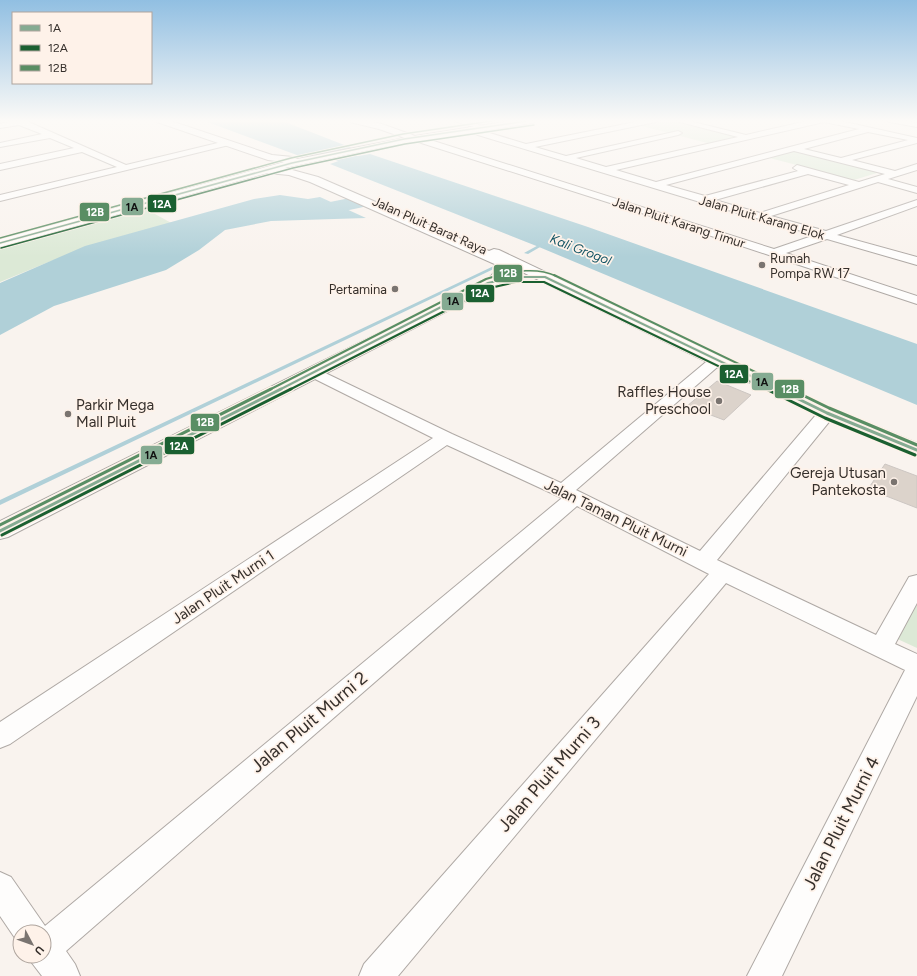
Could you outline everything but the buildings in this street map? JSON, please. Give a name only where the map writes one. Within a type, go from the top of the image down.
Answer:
[{"type":"street","points":[[121,166],[127,168]]},
{"type":"street","points":[[0,198],[137,166]]},
{"type":"street","points":[[0,242],[283,166]]},
{"type":"street","name":"Jalan Pluit Barat Raya","points":[[295,166],[294,167],[308,175],[544,276],[826,413],[917,450]]},
{"type":"street","name":"Jalan Pluit Karang Timur","points":[[500,166],[917,300]]},
{"type":"street","name":"Jalan Pluit Karang Elok","points":[[586,166],[917,261]]},
{"type":"street","points":[[589,174],[627,166]]},
{"type":"street","points":[[654,185],[720,166]]},
{"type":"street","points":[[785,166],[859,185]]},
{"type":"street","points":[[864,166],[896,174]]},
{"type":"street","points":[[760,216],[917,167]]},
{"type":"street","name":"Jalan Pluit Barat Raya","points":[[274,168],[308,175]]},
{"type":"street","points":[[703,200],[808,171]]},
{"type":"street","points":[[556,183],[574,178]]},
{"type":"street","points":[[878,179],[917,190]]},
{"type":"street","name":"Jalan Pluit Barat Raya","points":[[333,185],[503,262],[506,265],[504,271],[488,284]]},
{"type":"street","points":[[775,253],[917,203]]},
{"type":"street","points":[[902,256],[917,250]]},
{"type":"street","points":[[0,531],[488,284],[515,277],[544,276]]},
{"type":"street","name":"Jalan Pluit Murni 2","points":[[52,942],[569,494],[717,360]]},
{"type":"street","name":"Jalan Taman Pluit Murni","points":[[314,373],[446,438],[569,494],[713,567],[917,665]]},
{"type":"street","name":"Jalan Pluit Murni 3","points":[[376,976],[713,567],[826,413]]},
{"type":"street","name":"Jalan Pluit Murni 1","points":[[0,736],[446,438]]},
{"type":"street","points":[[881,648],[917,584]]},
{"type":"street","name":"Jalan Pluit Murni 4","points":[[764,976],[917,670]]},
{"type":"street","points":[[0,888],[25,924]]},
{"type":"street","points":[[52,960],[63,976]]},
{"type":"green space","points":[[799,166],[856,166],[880,172],[854,180]]},
{"type":"green space","points":[[144,208],[175,225],[51,261],[0,282],[0,247]]},
{"type":"green space","points":[[917,587],[917,648],[891,636]]},
{"type":"water","points":[[334,166],[404,166],[588,227],[917,344],[917,405],[539,247]]},
{"type":"water","points":[[280,195],[308,199],[320,197],[366,218],[271,221],[225,230],[199,250],[166,270],[54,306],[0,335],[0,283],[85,246],[254,199]]},
{"type":"waterway","name":"Kali Grogol","points":[[366,166],[397,177]]},
{"type":"waterway","points":[[286,207],[330,208],[360,202]]},
{"type":"waterway","points":[[526,253],[545,243]]},
{"type":"waterway","points":[[0,503],[500,265]]},
{"type":"transit line","name":"12B","points":[[0,238],[264,166]]},
{"type":"transit line","name":"1A","points":[[0,243],[283,166]]},
{"type":"transit line","name":"12A","points":[[1,248],[304,166]]},
{"type":"transit line","name":"12B","points":[[0,525],[312,369],[486,279],[524,271],[547,272],[829,408],[917,445]]},
{"type":"transit line","name":"1A","points":[[0,531],[314,373],[488,283],[515,277],[545,277],[827,413],[917,450]]},
{"type":"transit line","name":"12A","points":[[2,535],[490,288],[516,282],[544,282],[825,418],[915,455]]},
{"type":"place","name":"Rumah Pompa RW 17","points":[[762,265]]},
{"type":"place","name":"Pertamina","points":[[395,289]]},
{"type":"place","name":"Raffles House Preschool","points":[[719,401]]},
{"type":"place","name":"Parkir Mega Mall Pluit","points":[[68,414]]},
{"type":"place","name":"Gereja Utusan Pantekosta","points":[[894,482]]}]
